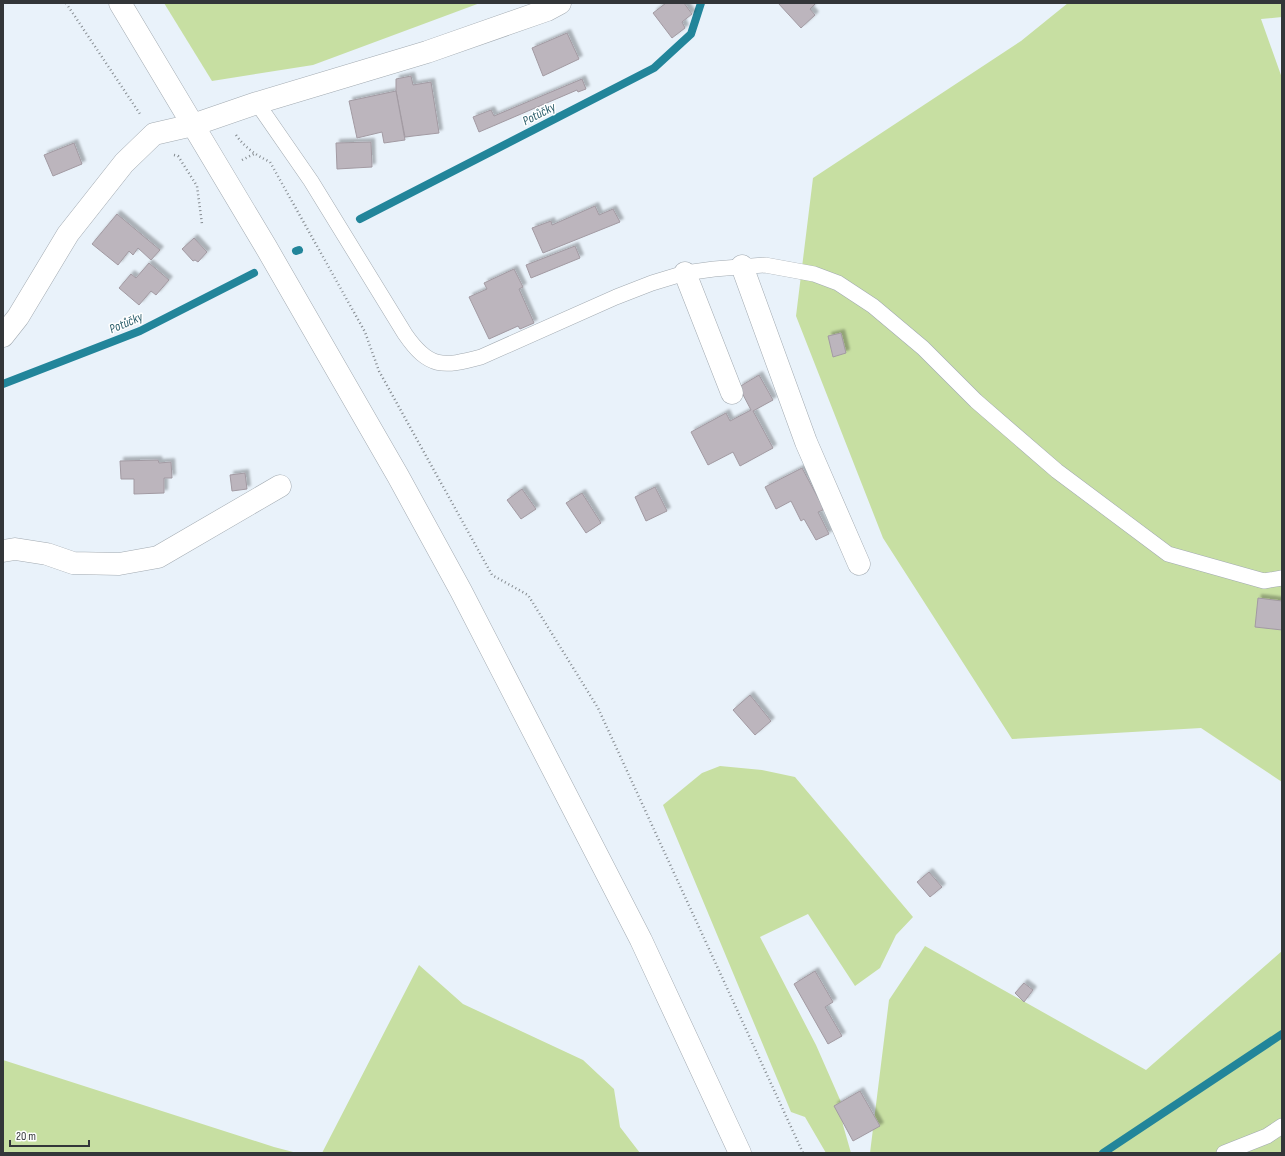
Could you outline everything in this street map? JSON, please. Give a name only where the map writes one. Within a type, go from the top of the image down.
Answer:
[{"type":"street","points":[[120,3],[332,361],[461,591],[641,940],[740,1153]]},
{"type":"street","points":[[3,336],[18,317],[68,234],[124,163],[154,134],[193,125],[257,103],[427,52],[547,10],[560,3]]},
{"type":"street","points":[[742,266],[806,442],[859,564]]},
{"type":"street","points":[[685,273],[732,393]]},
{"type":"street","points":[[3,551],[15,549],[47,554],[73,563],[119,564],[158,557],[280,486]]},
{"type":"lane","points":[[257,103],[311,181],[405,334],[415,349],[428,360],[442,364],[458,363],[481,357],[616,297],[652,283],[685,273],[742,266],[766,266],[814,274],[838,283],[873,306],[923,348],[976,400],[1057,471],[1168,554],[1264,581],[1282,578]]},
{"type":"lane","points":[[1224,1153],[1267,1136],[1282,1126]]},
{"type":"path","points":[[224,114],[242,145],[254,154],[270,162],[365,332],[379,371],[492,575],[528,594],[598,708],[803,1153]]},
{"type":"green space","points":[[164,3],[480,3],[313,65],[212,81]]},
{"type":"green space","points":[[1068,3],[1282,3],[1282,17],[1261,19],[1282,78],[1282,782],[1201,728],[1012,739],[883,538],[796,316],[813,178],[1021,41]]},
{"type":"green space","points":[[720,766],[762,770],[795,777],[913,917],[896,935],[880,968],[855,986],[808,914],[760,937],[816,1045],[841,1102],[843,1125],[851,1153],[826,1153],[805,1117],[791,1112],[663,805],[702,773]]},
{"type":"green space","points":[[925,946],[1146,1070],[1282,951],[1282,1153],[870,1153],[889,1000]]},
{"type":"green space","points":[[419,965],[463,1004],[583,1060],[614,1089],[620,1127],[640,1153],[322,1153]]},
{"type":"green space","points":[[3,1060],[274,1147],[297,1153],[3,1153]]},
{"type":"building","points":[[666,3],[684,3],[692,14],[682,22],[685,28],[672,38],[653,13]]},
{"type":"building","points":[[778,3],[816,3],[810,9],[815,15],[801,28]]},
{"type":"building","points":[[567,33],[579,59],[543,76],[532,48]]},
{"type":"building","points":[[411,76],[413,85],[431,82],[439,133],[405,137],[396,91],[396,79]]},
{"type":"building","points":[[582,79],[586,89],[578,92],[577,90],[479,132],[473,117],[491,110],[494,116]]},
{"type":"building","points":[[396,91],[405,140],[384,143],[382,132],[357,138],[349,101]]},
{"type":"building","points":[[371,142],[372,167],[337,169],[336,143]]},
{"type":"building","points":[[74,143],[82,164],[53,176],[44,155]]},
{"type":"building","points":[[595,206],[599,215],[613,209],[620,222],[543,253],[532,228],[551,221],[552,225]]},
{"type":"building","points":[[117,214],[160,250],[151,260],[138,248],[133,255],[129,251],[118,265],[92,244]]},
{"type":"building","points":[[194,238],[207,252],[198,262],[195,260],[193,261],[182,249]]},
{"type":"building","points":[[575,246],[580,258],[531,278],[526,265]]},
{"type":"building","points":[[149,263],[169,280],[156,295],[151,291],[139,305],[119,288],[131,274],[136,278]]},
{"type":"building","points":[[514,269],[523,287],[519,289],[534,323],[520,329],[518,326],[489,339],[469,297],[487,289],[484,283]]},
{"type":"building","points":[[841,333],[846,353],[833,357],[828,336]]},
{"type":"building","points":[[759,375],[773,400],[753,411],[773,448],[740,466],[733,452],[708,465],[691,432],[726,413],[730,421],[751,410],[739,387]]},
{"type":"building","points":[[158,460],[159,463],[171,462],[172,478],[164,478],[164,493],[134,494],[134,479],[121,479],[120,461]]},
{"type":"building","points":[[802,468],[823,507],[823,510],[818,512],[829,534],[816,540],[804,519],[801,521],[791,501],[776,509],[765,487]]},
{"type":"building","points":[[245,473],[247,489],[232,491],[230,475]]},
{"type":"building","points":[[655,487],[667,511],[646,521],[635,497]]},
{"type":"building","points":[[522,489],[536,509],[521,519],[507,500]]},
{"type":"building","points":[[582,493],[601,523],[586,533],[566,503]]},
{"type":"building","points":[[1258,598],[1282,601],[1282,630],[1255,627]]},
{"type":"building","points":[[750,695],[771,721],[755,735],[733,710]]},
{"type":"building","points":[[929,872],[942,887],[930,897],[917,882]]},
{"type":"building","points":[[815,971],[833,1002],[825,1007],[842,1036],[828,1044],[794,984]]},
{"type":"building","points":[[1024,983],[1033,990],[1024,1002],[1015,993]]},
{"type":"building","points":[[860,1091],[880,1126],[853,1141],[834,1106]]},
{"type":"waterway","name":"Potůčky","points":[[360,219],[654,68],[691,34],[701,3]]},
{"type":"waterway","name":"Potůčky","points":[[3,384],[140,331],[254,273]]},
{"type":"waterway","points":[[1103,1153],[1282,1034]]}]
